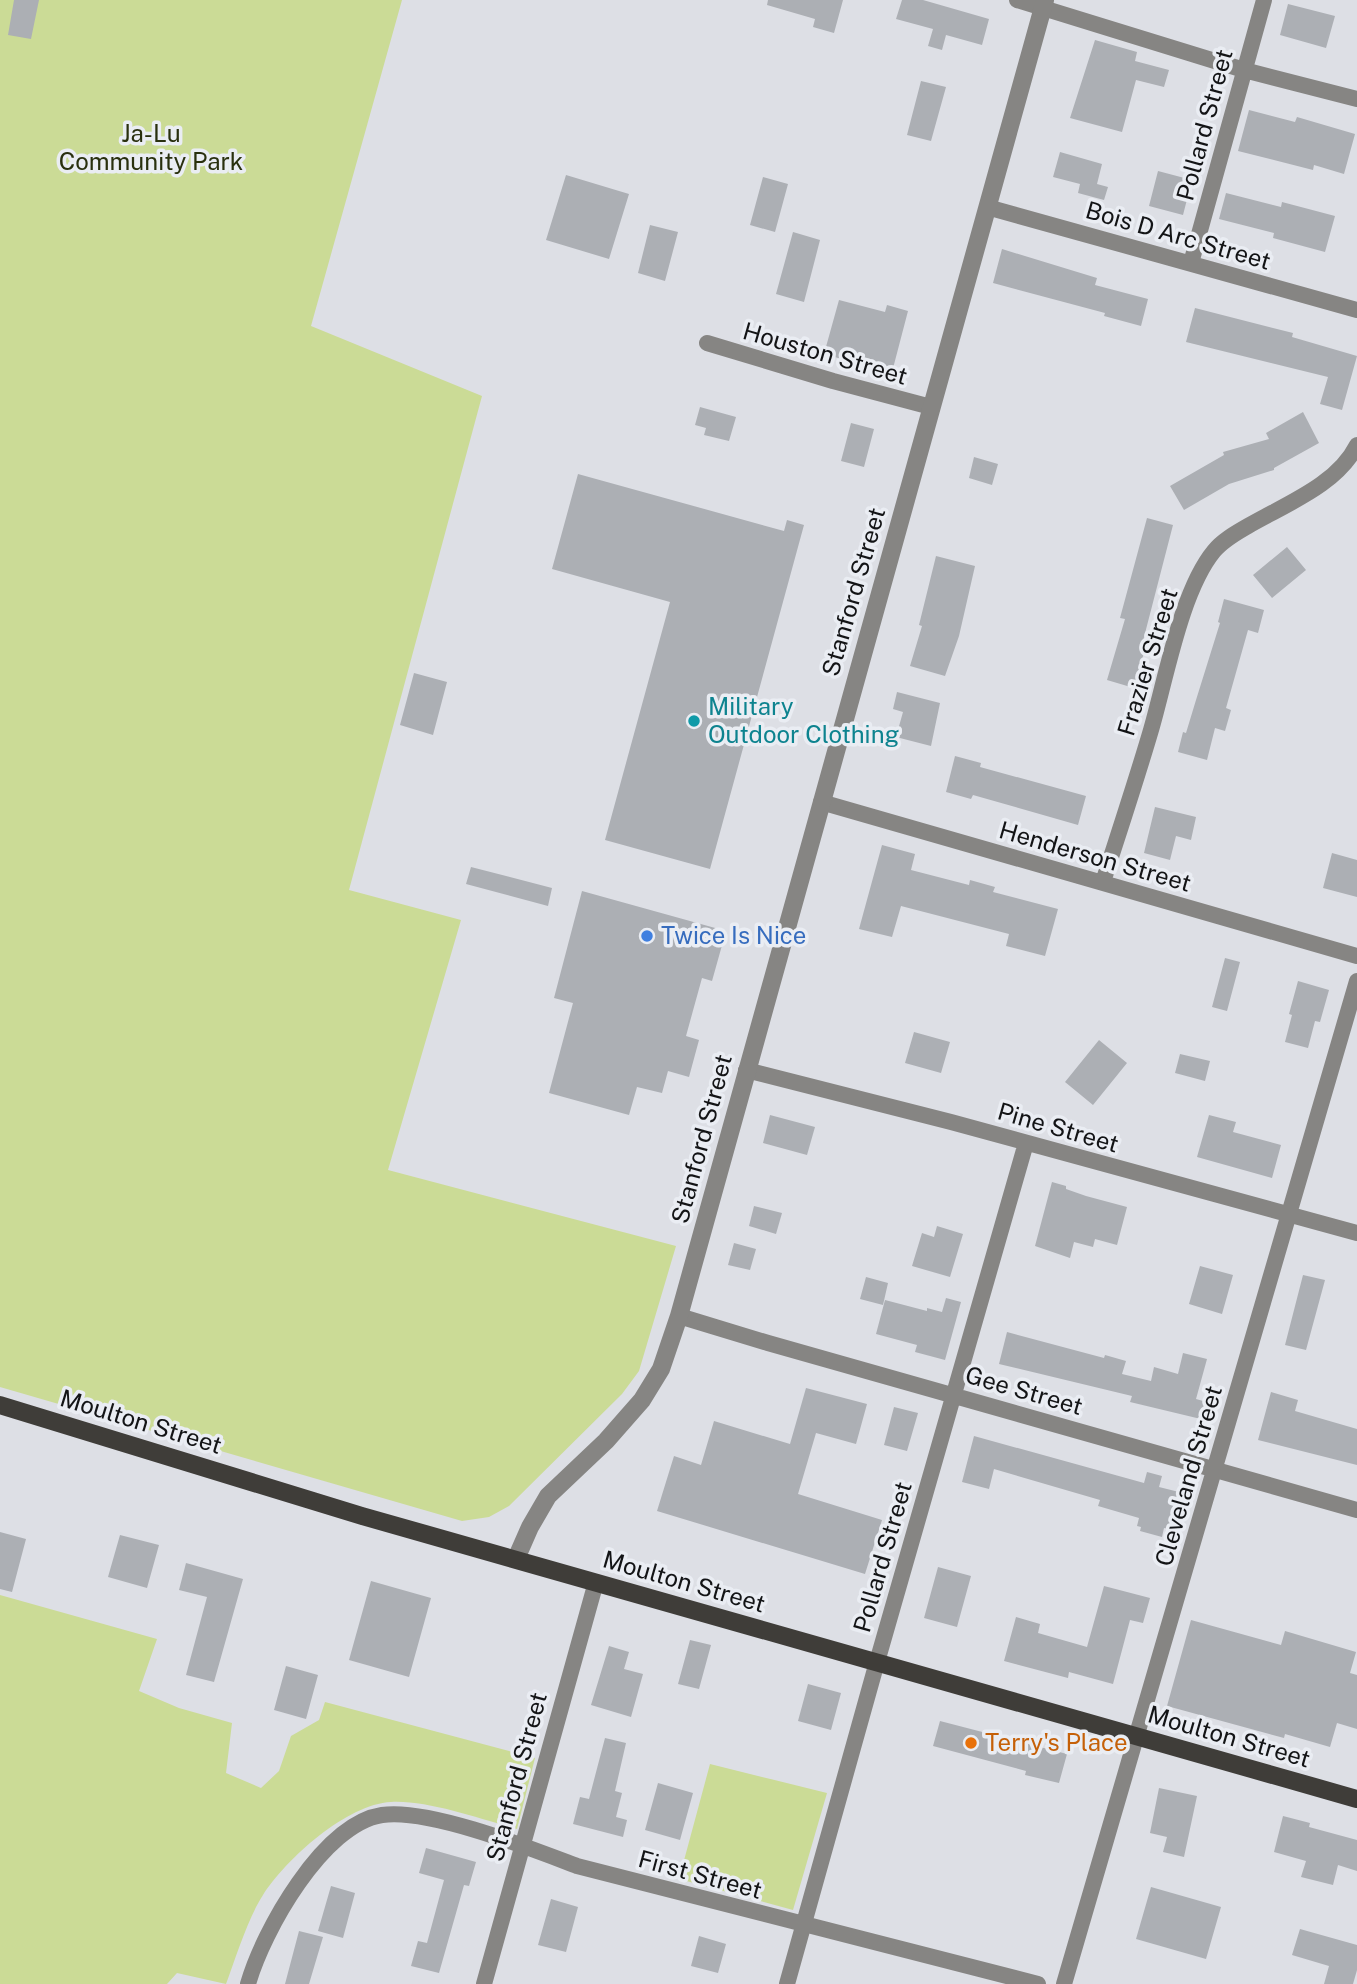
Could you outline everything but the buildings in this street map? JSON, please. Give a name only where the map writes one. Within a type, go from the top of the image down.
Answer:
[{"type":"main road","name":"Moulton Street","points":[[0,1405],[362,1516],[1357,1799]]},
{"type":"street","points":[[1017,0],[1044,4],[1244,69],[1357,99]]},
{"type":"street","name":"Pollard Street","points":[[1191,263],[1264,0]]},
{"type":"street","name":"Stanford Street","points":[[516,1559],[548,1496],[606,1441],[642,1400],[661,1369],[679,1316],[1044,4]]},
{"type":"street","name":"Bois D Arc Street","points":[[987,207],[1357,310]]},
{"type":"street","name":"Houston Street","points":[[707,343],[931,408]]},
{"type":"street","name":"Frazier Street","points":[[1103,883],[1151,732],[1186,605],[1202,569],[1215,550],[1230,536],[1332,477],[1350,459],[1357,445]]},
{"type":"street","name":"Henderson Street","points":[[821,802],[1357,956]]},
{"type":"street","name":"Cleveland Street","points":[[1064,1984],[1357,981]]},
{"type":"street","name":"Pine Street","points":[[746,1070],[1357,1233]]},
{"type":"street","name":"Pollard Street","points":[[787,1984],[1026,1143]]},
{"type":"street","name":"Gee Street","points":[[679,1316],[1357,1510]]},
{"type":"street","name":"Stanford Street","points":[[484,1984],[596,1582]]},
{"type":"street","name":"First Street","points":[[248,1984],[266,1939],[305,1873],[354,1826],[383,1815],[433,1819],[523,1846],[578,1867],[1038,1984]]},
{"type":"green space","name":"Ja-Lu Community Park","points":[[0,0],[402,0],[311,326],[482,396],[349,890],[461,920],[388,1170],[676,1246],[639,1371],[622,1394],[509,1506],[489,1517],[462,1521],[0,1387]]},
{"type":"green space","points":[[0,1595],[157,1639],[139,1691],[179,1708],[232,1723],[226,1773],[261,1788],[279,1771],[291,1736],[319,1720],[325,1702],[535,1758],[517,1829],[454,1811],[406,1802],[374,1805],[356,1812],[302,1850],[273,1881],[252,1915],[226,1984],[177,1973],[167,1984],[0,1984]]},
{"type":"green space","points":[[710,1764],[827,1793],[793,1910],[679,1879]]},
{"type":"place","name":"Military Outdoor Clothing","points":[[694,721]]},
{"type":"place","name":"Twice Is Nice","points":[[647,936]]},
{"type":"place","name":"Terry's Place","points":[[971,1743]]}]
